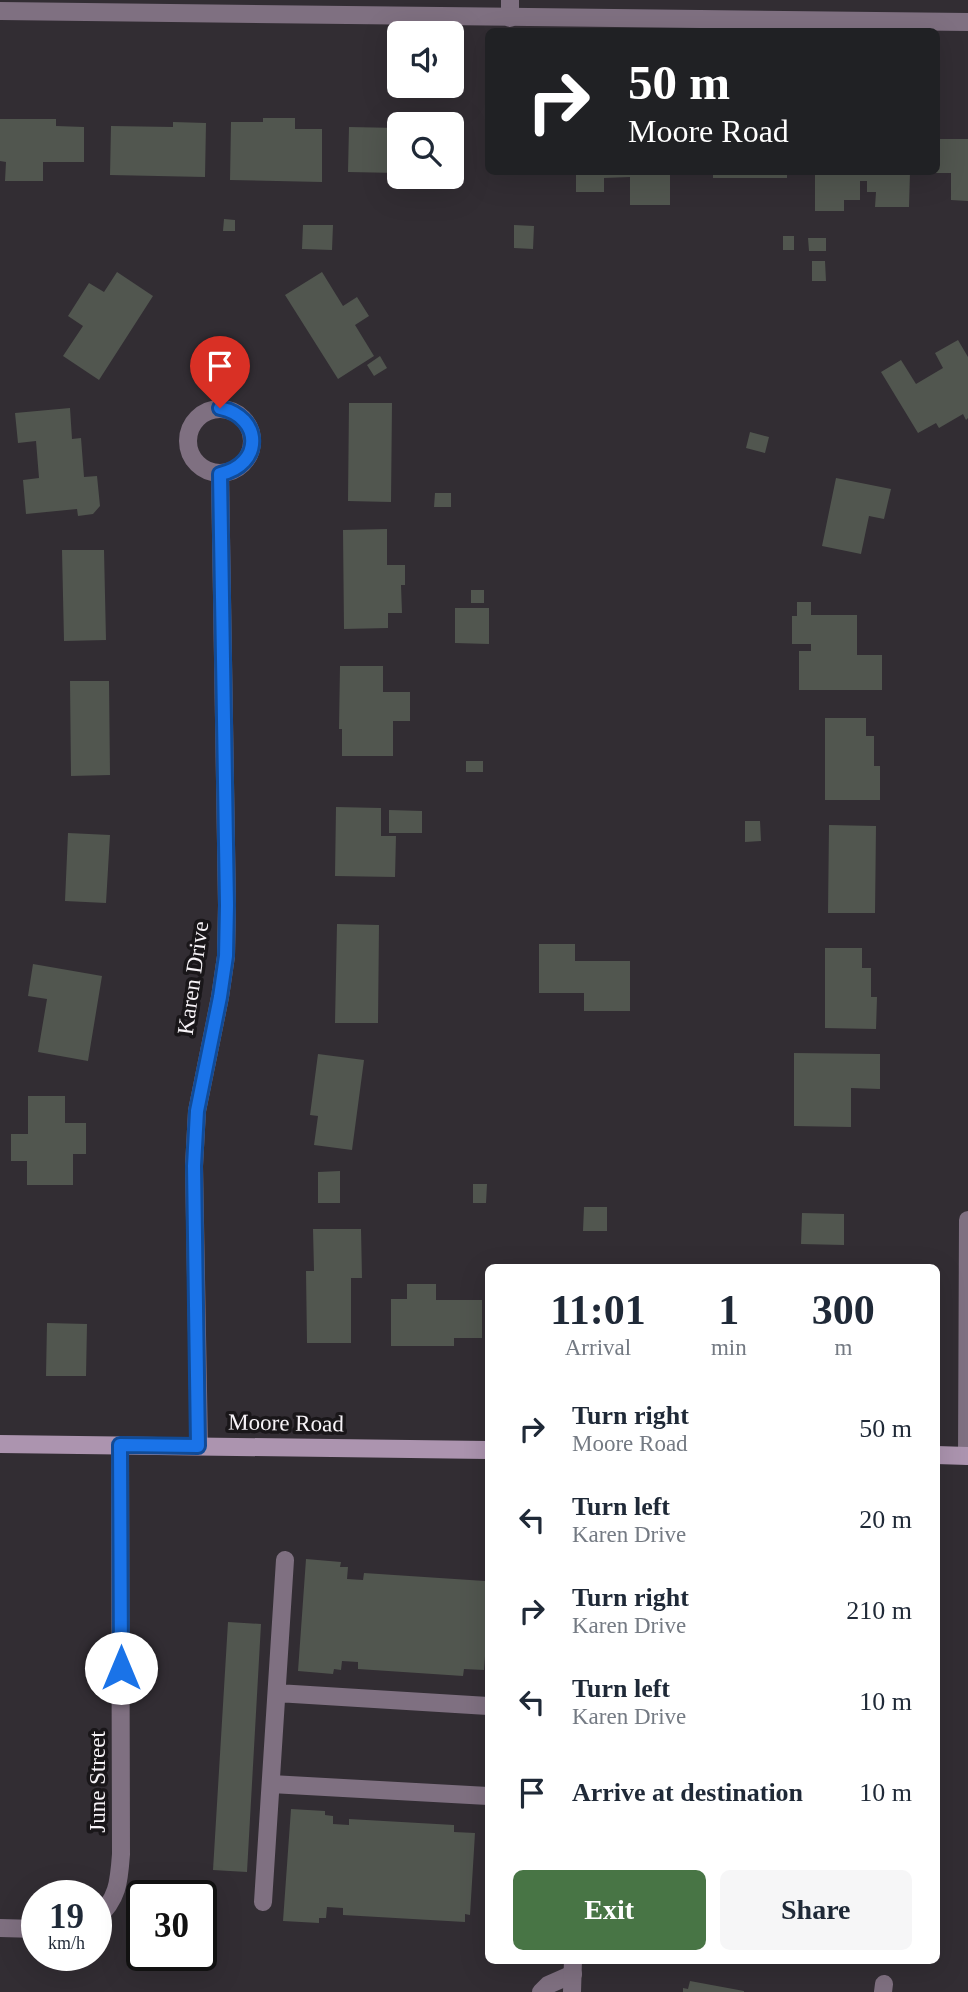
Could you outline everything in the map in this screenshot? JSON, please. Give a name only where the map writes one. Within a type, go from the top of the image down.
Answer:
[{"type":"street","points":[[0,11],[510,9],[968,22]]},
{"type":"street","name":"Karen Drive","points":[[198,1446],[194,1166],[197,1111],[226,956],[220,474]]},
{"type":"street","points":[[940,1455],[967,1455],[968,1220]]},
{"type":"street","name":"Moore Road","points":[[0,1444],[485,1450]]},
{"type":"street","name":"June Street","points":[[112,1900],[121,1854],[120,1445]]},
{"type":"street","points":[[263,1902],[285,1560]]},
{"type":"street","points":[[277,1693],[485,1706]]},
{"type":"street","points":[[271,1784],[485,1796]]},
{"type":"street","points":[[0,1928],[21,1929]]},
{"type":"street","points":[[541,1992],[573,1967]]},
{"type":"street","points":[[572,1992],[573,1967]]},
{"type":"building","points":[[263,118],[295,118],[295,129],[322,129],[322,182],[230,180],[231,122],[263,122]]},
{"type":"building","points":[[0,119],[56,119],[56,126],[84,127],[84,162],[43,162],[43,181],[5,181],[6,162],[0,161]]},
{"type":"building","points":[[173,122],[206,123],[205,177],[110,175],[111,126],[173,127]]},
{"type":"building","points":[[349,127],[387,128],[387,173],[348,172]]},
{"type":"building","points":[[940,139],[968,139],[968,201],[951,200],[951,173],[940,173]]},
{"type":"building","points":[[576,175],[670,175],[670,205],[630,205],[630,177],[604,178],[604,192],[576,192]]},
{"type":"building","points":[[713,175],[787,175],[787,178],[713,178]]},
{"type":"building","points":[[815,175],[910,175],[909,207],[875,207],[876,192],[867,192],[867,181],[860,181],[860,200],[844,200],[844,211],[815,211]]},
{"type":"building","points":[[224,219],[235,220],[235,231],[223,231]]},
{"type":"building","points":[[303,225],[333,225],[332,250],[302,249]]},
{"type":"building","points":[[514,225],[534,226],[533,249],[514,248]]},
{"type":"building","points":[[783,236],[794,236],[794,250],[783,250]]},
{"type":"building","points":[[808,238],[826,238],[826,251],[809,251]]},
{"type":"building","points":[[812,261],[825,261],[826,281],[812,281]]},
{"type":"building","points":[[117,272],[153,296],[99,380],[63,356],[83,326],[68,316],[89,283],[104,292]]},
{"type":"building","points":[[322,272],[343,306],[357,297],[369,316],[355,325],[374,356],[338,379],[285,295]]},
{"type":"building","points":[[958,340],[968,357],[968,418],[966,420],[963,414],[939,428],[936,423],[918,433],[881,372],[901,360],[916,384],[943,368],[935,353]]},
{"type":"building","points":[[380,356],[387,368],[374,376],[367,365]]},
{"type":"building","points":[[349,403],[392,403],[391,502],[348,501]]},
{"type":"building","points":[[70,408],[72,439],[81,438],[84,477],[97,476],[100,506],[93,514],[78,516],[77,509],[26,514],[23,480],[39,478],[36,441],[18,443],[15,413]]},
{"type":"building","points":[[750,432],[769,437],[765,453],[746,448]]},
{"type":"building","points":[[836,478],[891,489],[884,519],[869,516],[861,554],[822,546]]},
{"type":"building","points":[[435,493],[451,493],[451,507],[434,507]]},
{"type":"building","points":[[387,529],[387,565],[405,565],[405,585],[401,585],[402,613],[388,613],[388,628],[344,629],[343,530]]},
{"type":"building","points":[[62,550],[104,550],[106,640],[64,641]]},
{"type":"building","points":[[471,590],[484,590],[484,603],[471,603]]},
{"type":"building","points":[[797,602],[811,602],[811,615],[857,615],[857,655],[882,655],[882,690],[799,690],[799,651],[811,651],[811,644],[792,644],[792,616],[797,616]]},
{"type":"building","points":[[455,608],[489,608],[489,644],[455,643]]},
{"type":"building","points":[[340,666],[383,666],[383,692],[410,692],[410,721],[393,721],[393,756],[342,756],[342,729],[339,729]]},
{"type":"building","points":[[70,681],[109,681],[110,775],[71,776]]},
{"type":"building","points":[[825,718],[866,718],[866,736],[874,736],[874,766],[880,766],[880,800],[825,800]]},
{"type":"building","points":[[466,761],[483,761],[483,772],[466,772]]},
{"type":"building","points":[[336,807],[381,808],[381,836],[396,836],[395,877],[335,876]]},
{"type":"building","points":[[389,810],[422,811],[422,833],[389,833]]},
{"type":"building","points":[[745,821],[760,821],[761,841],[745,842]]},
{"type":"building","points":[[829,825],[876,826],[875,913],[828,913]]},
{"type":"building","points":[[68,833],[110,835],[106,903],[65,901]]},
{"type":"building","points":[[337,924],[379,925],[378,1023],[335,1023]]},
{"type":"building","points":[[539,944],[575,944],[575,961],[630,961],[630,1011],[584,1011],[584,993],[539,993]]},
{"type":"building","points":[[825,948],[862,948],[862,968],[871,968],[871,997],[877,997],[876,1029],[825,1028]]},
{"type":"building","points":[[33,964],[102,976],[88,1061],[38,1052],[47,999],[28,996]]},
{"type":"building","points":[[794,1053],[880,1054],[880,1089],[851,1088],[851,1127],[794,1126]]},
{"type":"building","points":[[318,1054],[364,1060],[352,1150],[314,1145],[318,1116],[310,1115]]},
{"type":"building","points":[[28,1096],[65,1096],[65,1123],[86,1123],[86,1154],[73,1154],[73,1185],[27,1185],[27,1161],[11,1161],[11,1134],[28,1134]]},
{"type":"building","points":[[340,1171],[340,1203],[318,1203],[318,1172]]},
{"type":"building","points":[[473,1184],[487,1184],[486,1203],[473,1203]]},
{"type":"building","points":[[584,1207],[607,1207],[607,1231],[583,1231]]},
{"type":"building","points":[[802,1213],[844,1214],[844,1245],[801,1244]]},
{"type":"building","points":[[313,1229],[361,1229],[362,1278],[351,1278],[351,1343],[307,1343],[306,1271],[314,1271]]},
{"type":"building","points":[[407,1284],[436,1284],[436,1300],[482,1300],[482,1338],[454,1338],[454,1346],[391,1346],[391,1299],[407,1299]]},
{"type":"building","points":[[47,1323],[87,1324],[86,1376],[46,1376]]},
{"type":"building","points":[[306,1559],[341,1562],[340,1567],[348,1567],[347,1579],[363,1580],[364,1573],[485,1581],[484,1670],[464,1669],[463,1676],[358,1669],[358,1662],[342,1661],[341,1670],[334,1669],[333,1674],[298,1671]]},
{"type":"building","points":[[228,1622],[261,1624],[247,1872],[213,1870]]},
{"type":"building","points":[[291,1809],[325,1811],[325,1815],[333,1816],[333,1824],[349,1825],[349,1819],[454,1825],[454,1832],[475,1833],[470,1915],[465,1914],[465,1922],[343,1915],[343,1908],[327,1907],[326,1918],[319,1918],[319,1923],[283,1921]]},
{"type":"building","points":[[690,1981],[744,1992],[683,1992],[683,1988],[688,1989]]},
{"type":"route","points":[[121,1668],[120,1445],[198,1446],[194,1166],[197,1111],[226,956],[220,474],[233,471],[243,464],[253,441],[250,428],[243,418],[232,410],[220,408]]}]
